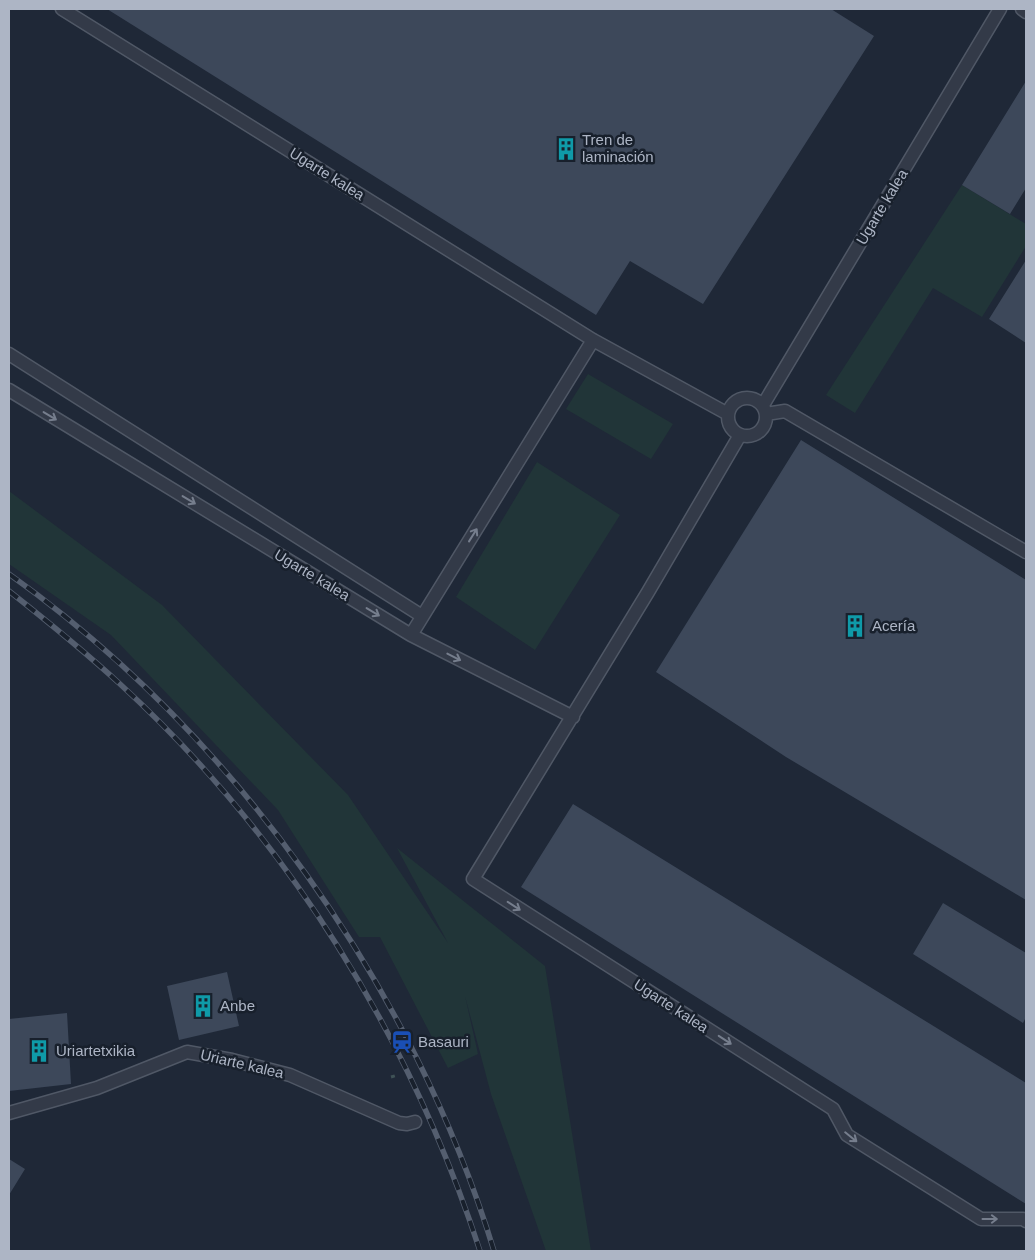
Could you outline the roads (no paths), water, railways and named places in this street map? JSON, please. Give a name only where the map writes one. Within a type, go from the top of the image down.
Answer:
[{"type":"lane","name":"Ugarte kalea","points":[[62,9],[593,340],[728,414]]},
{"type":"lane","name":"Ugarte kalea","points":[[1000,9],[764,409],[766,420],[761,430],[751,436],[740,435],[473,879],[833,1109],[847,1135],[981,1219],[1023,1219],[1026,1221]]},
{"type":"lane","points":[[1022,9],[1026,12]]},
{"type":"lane","points":[[411,635],[593,340]]},
{"type":"lane","points":[[9,354],[422,616]]},
{"type":"lane","name":"Ugarte kalea","points":[[9,390],[411,635],[572,717]]},
{"type":"lane","points":[[740,435],[730,426],[728,414],[730,408],[739,399],[752,398],[764,409],[785,411],[1026,552]]},
{"type":"lane","name":"Uriarte kalea","points":[[9,1113],[97,1088],[187,1052],[232,1060],[290,1075],[399,1122],[407,1124],[415,1122]]},
{"type":"railway","points":[[9,574],[91,638],[168,710],[240,789],[306,874],[365,963],[416,1057],[459,1153],[494,1251]]},
{"type":"railway","points":[[9,591],[120,684],[181,743],[237,807],[289,874],[336,944],[379,1017],[418,1093],[451,1171],[480,1251]]},
{"type":"place","name":"Tren de laminación","points":[[566,149]]},
{"type":"place","name":"Acería","points":[[855,626]]},
{"type":"place","name":"Anbe","points":[[203,1006]]},
{"type":"place","name":"Basauri","points":[[402,1042]]},
{"type":"place","name":"Uriartetxikia","points":[[39,1051]]}]
